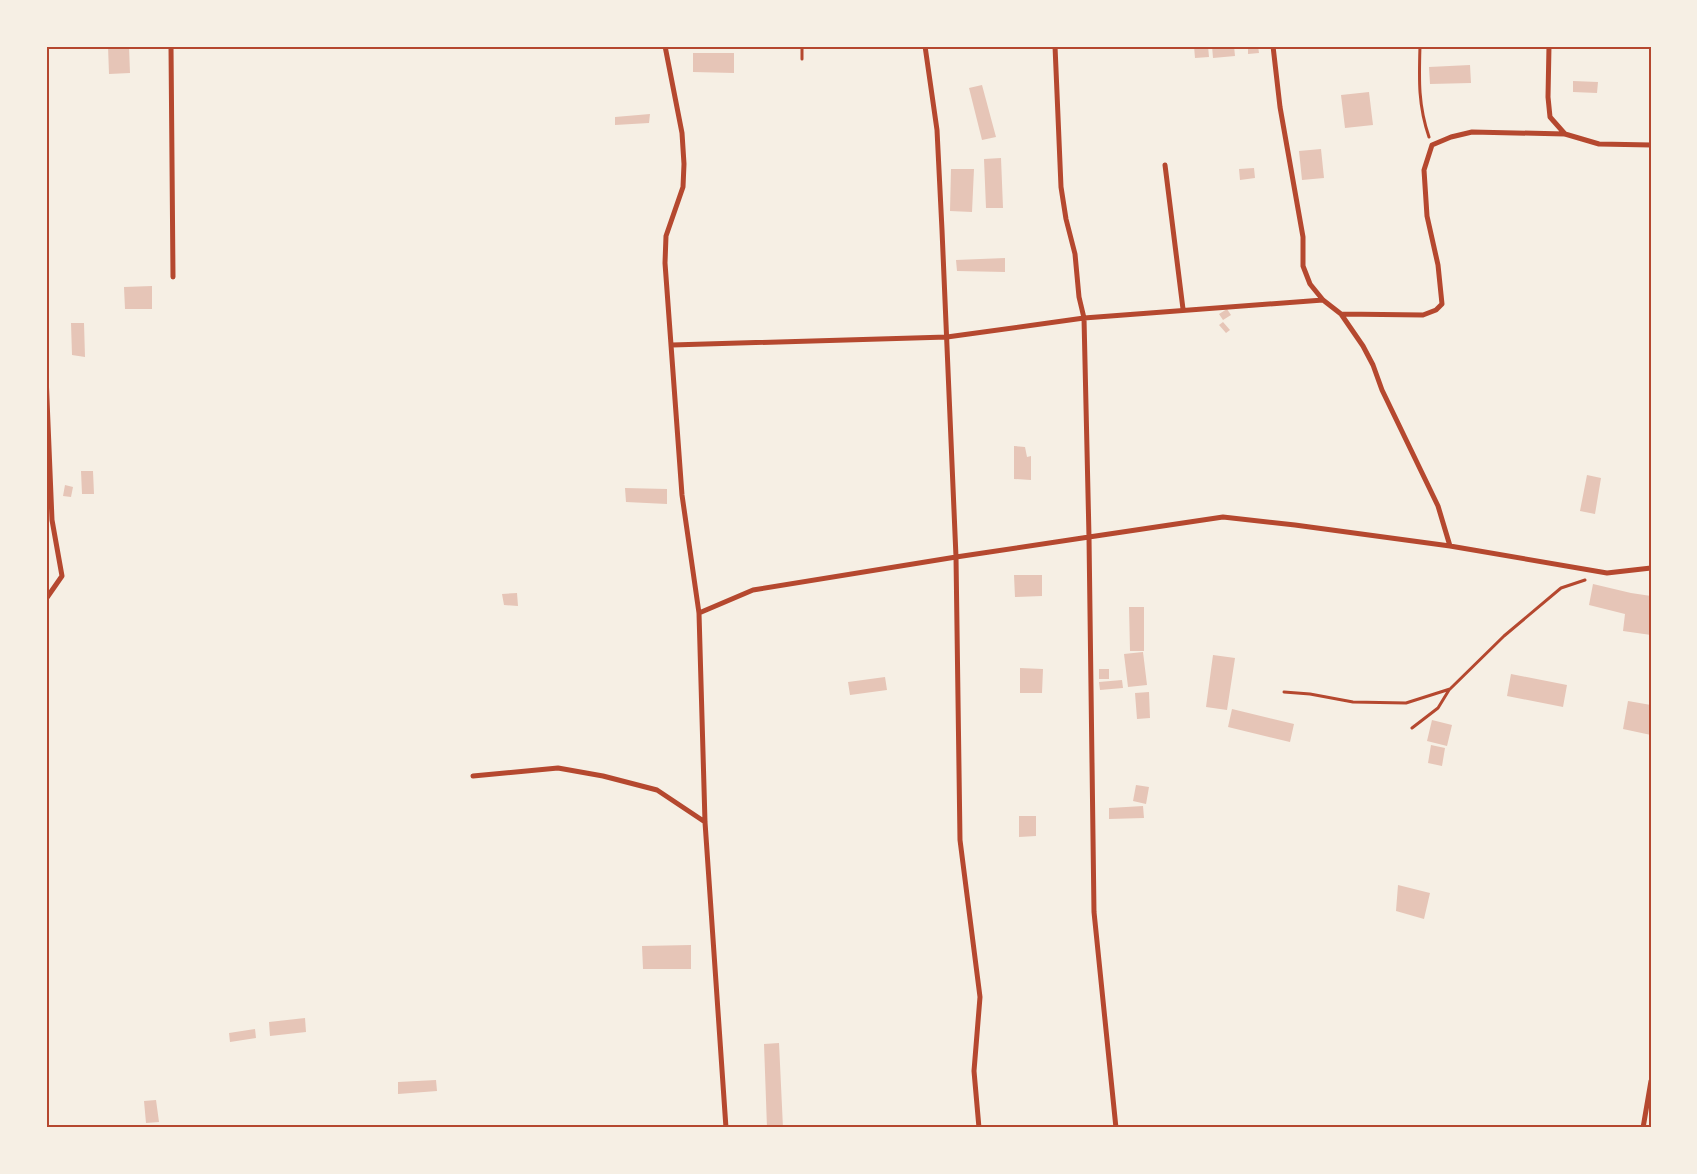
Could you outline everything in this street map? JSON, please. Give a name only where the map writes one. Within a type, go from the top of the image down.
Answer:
[{"type":"street","points":[[171,46],[173,277]]},
{"type":"street","points":[[665,46],[682,133],[684,164],[682,187],[666,236],[665,263],[682,495],[699,613],[705,822],[726,1128]]},
{"type":"street","points":[[925,46],[937,130],[956,557],[960,840],[980,997],[974,1071],[979,1128]]},
{"type":"street","points":[[1055,46],[1062,187],[1066,220],[1074,254],[1079,298],[1084,318],[1094,912],[1116,1128]]},
{"type":"street","points":[[1273,46],[1280,107],[1303,237],[1303,266],[1310,284],[1324,300],[1341,314],[1363,346],[1373,365],[1382,390],[1438,506],[1450,546]]},
{"type":"street","points":[[1549,46],[1548,97],[1550,117],[1565,134]]},
{"type":"street","points":[[1341,314],[1423,315],[1436,310],[1442,304],[1438,265],[1426,216],[1424,170],[1432,145],[1451,137],[1472,132],[1565,134],[1600,144],[1651,145]]},
{"type":"street","points":[[1166,165],[1183,310]]},
{"type":"street","points":[[672,345],[947,337],[1084,318],[1324,300]]},
{"type":"street","points":[[46,375],[52,520],[62,576],[46,599]]},
{"type":"street","points":[[699,613],[753,590],[1223,517],[1295,524],[1450,546],[1607,573],[1651,568]]},
{"type":"street","points":[[473,776],[558,768],[603,776],[657,790],[705,822]]},
{"type":"street","points":[[1643,1128],[1651,1081]]},
{"type":"path","points":[[802,46],[802,59]]},
{"type":"path","points":[[1420,46],[1419,76],[1422,116],[1432,145]]},
{"type":"path","points":[[1412,728],[1438,708],[1450,689],[1504,636],[1560,588],[1588,579]]},
{"type":"path","points":[[1284,692],[1310,694],[1353,702],[1406,703],[1450,689]]},
{"type":"building","points":[[108,46],[129,46],[130,73],[109,74]]},
{"type":"building","points":[[1194,46],[1208,46],[1209,57],[1195,58]]},
{"type":"building","points":[[1212,46],[1234,46],[1235,56],[1213,58]]},
{"type":"building","points":[[1248,46],[1258,46],[1259,53],[1248,54]]},
{"type":"building","points":[[693,53],[734,53],[734,73],[693,72]]},
{"type":"building","points":[[1470,65],[1471,83],[1430,84],[1429,67]]},
{"type":"building","points":[[1573,81],[1598,82],[1597,93],[1573,92]]},
{"type":"building","points":[[982,85],[996,137],[982,140],[969,88]]},
{"type":"building","points":[[1369,92],[1373,125],[1345,128],[1341,95]]},
{"type":"building","points":[[650,114],[649,123],[615,125],[615,117]]},
{"type":"building","points":[[1321,149],[1324,178],[1302,180],[1299,151]]},
{"type":"building","points":[[1001,158],[1003,208],[986,208],[984,159]]},
{"type":"building","points":[[1254,168],[1255,178],[1240,180],[1239,169]]},
{"type":"building","points":[[951,169],[974,169],[972,212],[950,211]]},
{"type":"building","points":[[1005,258],[1005,272],[957,271],[956,260]]},
{"type":"building","points":[[152,286],[152,309],[125,309],[124,287]]},
{"type":"building","points":[[1227,309],[1231,315],[1223,320],[1219,314]]},
{"type":"building","points":[[1223,322],[1230,330],[1226,333],[1219,325]]},
{"type":"building","points":[[71,323],[84,323],[85,357],[72,355]]},
{"type":"building","points":[[1014,446],[1025,447],[1027,457],[1031,456],[1031,480],[1014,479]]},
{"type":"building","points":[[81,471],[93,471],[94,494],[82,494]]},
{"type":"building","points":[[1587,475],[1601,478],[1595,514],[1580,511]]},
{"type":"building","points":[[65,485],[73,487],[71,497],[63,496]]},
{"type":"building","points":[[625,488],[667,489],[667,504],[626,502]]},
{"type":"building","points":[[1014,575],[1042,575],[1042,596],[1015,597]]},
{"type":"building","points":[[1593,584],[1651,596],[1651,635],[1623,631],[1625,614],[1589,605]]},
{"type":"building","points":[[517,593],[518,606],[504,605],[502,594]]},
{"type":"building","points":[[1129,607],[1144,607],[1144,651],[1130,651]]},
{"type":"building","points":[[1143,652],[1147,685],[1128,687],[1124,654]]},
{"type":"building","points":[[1213,655],[1235,658],[1227,710],[1206,707]]},
{"type":"building","points":[[1020,668],[1043,669],[1042,693],[1020,693]]},
{"type":"building","points":[[1099,669],[1109,669],[1109,679],[1099,679]]},
{"type":"building","points":[[1511,674],[1567,685],[1563,707],[1507,696]]},
{"type":"building","points":[[885,677],[887,690],[850,695],[848,682]]},
{"type":"building","points":[[1122,680],[1123,688],[1100,690],[1099,682]]},
{"type":"building","points":[[1149,692],[1150,718],[1137,719],[1135,693]]},
{"type":"building","points":[[1628,701],[1651,705],[1651,735],[1623,729]]},
{"type":"building","points":[[1232,709],[1294,724],[1290,742],[1228,727]]},
{"type":"building","points":[[1432,720],[1452,725],[1447,746],[1427,741]]},
{"type":"building","points":[[1431,745],[1445,748],[1442,766],[1428,763]]},
{"type":"building","points":[[1136,785],[1149,787],[1146,804],[1133,801]]},
{"type":"building","points":[[1143,806],[1144,818],[1109,819],[1109,808]]},
{"type":"building","points":[[1019,816],[1036,816],[1036,836],[1019,837]]},
{"type":"building","points":[[1398,885],[1430,893],[1424,919],[1396,911]]},
{"type":"building","points":[[691,945],[691,969],[643,969],[642,946]]},
{"type":"building","points":[[305,1018],[306,1032],[270,1036],[269,1022]]},
{"type":"building","points":[[255,1029],[256,1038],[230,1042],[229,1033]]},
{"type":"building","points":[[779,1043],[783,1128],[767,1128],[764,1044]]},
{"type":"building","points":[[436,1080],[437,1091],[398,1094],[398,1082]]},
{"type":"building","points":[[156,1100],[159,1122],[146,1123],[144,1101]]}]
